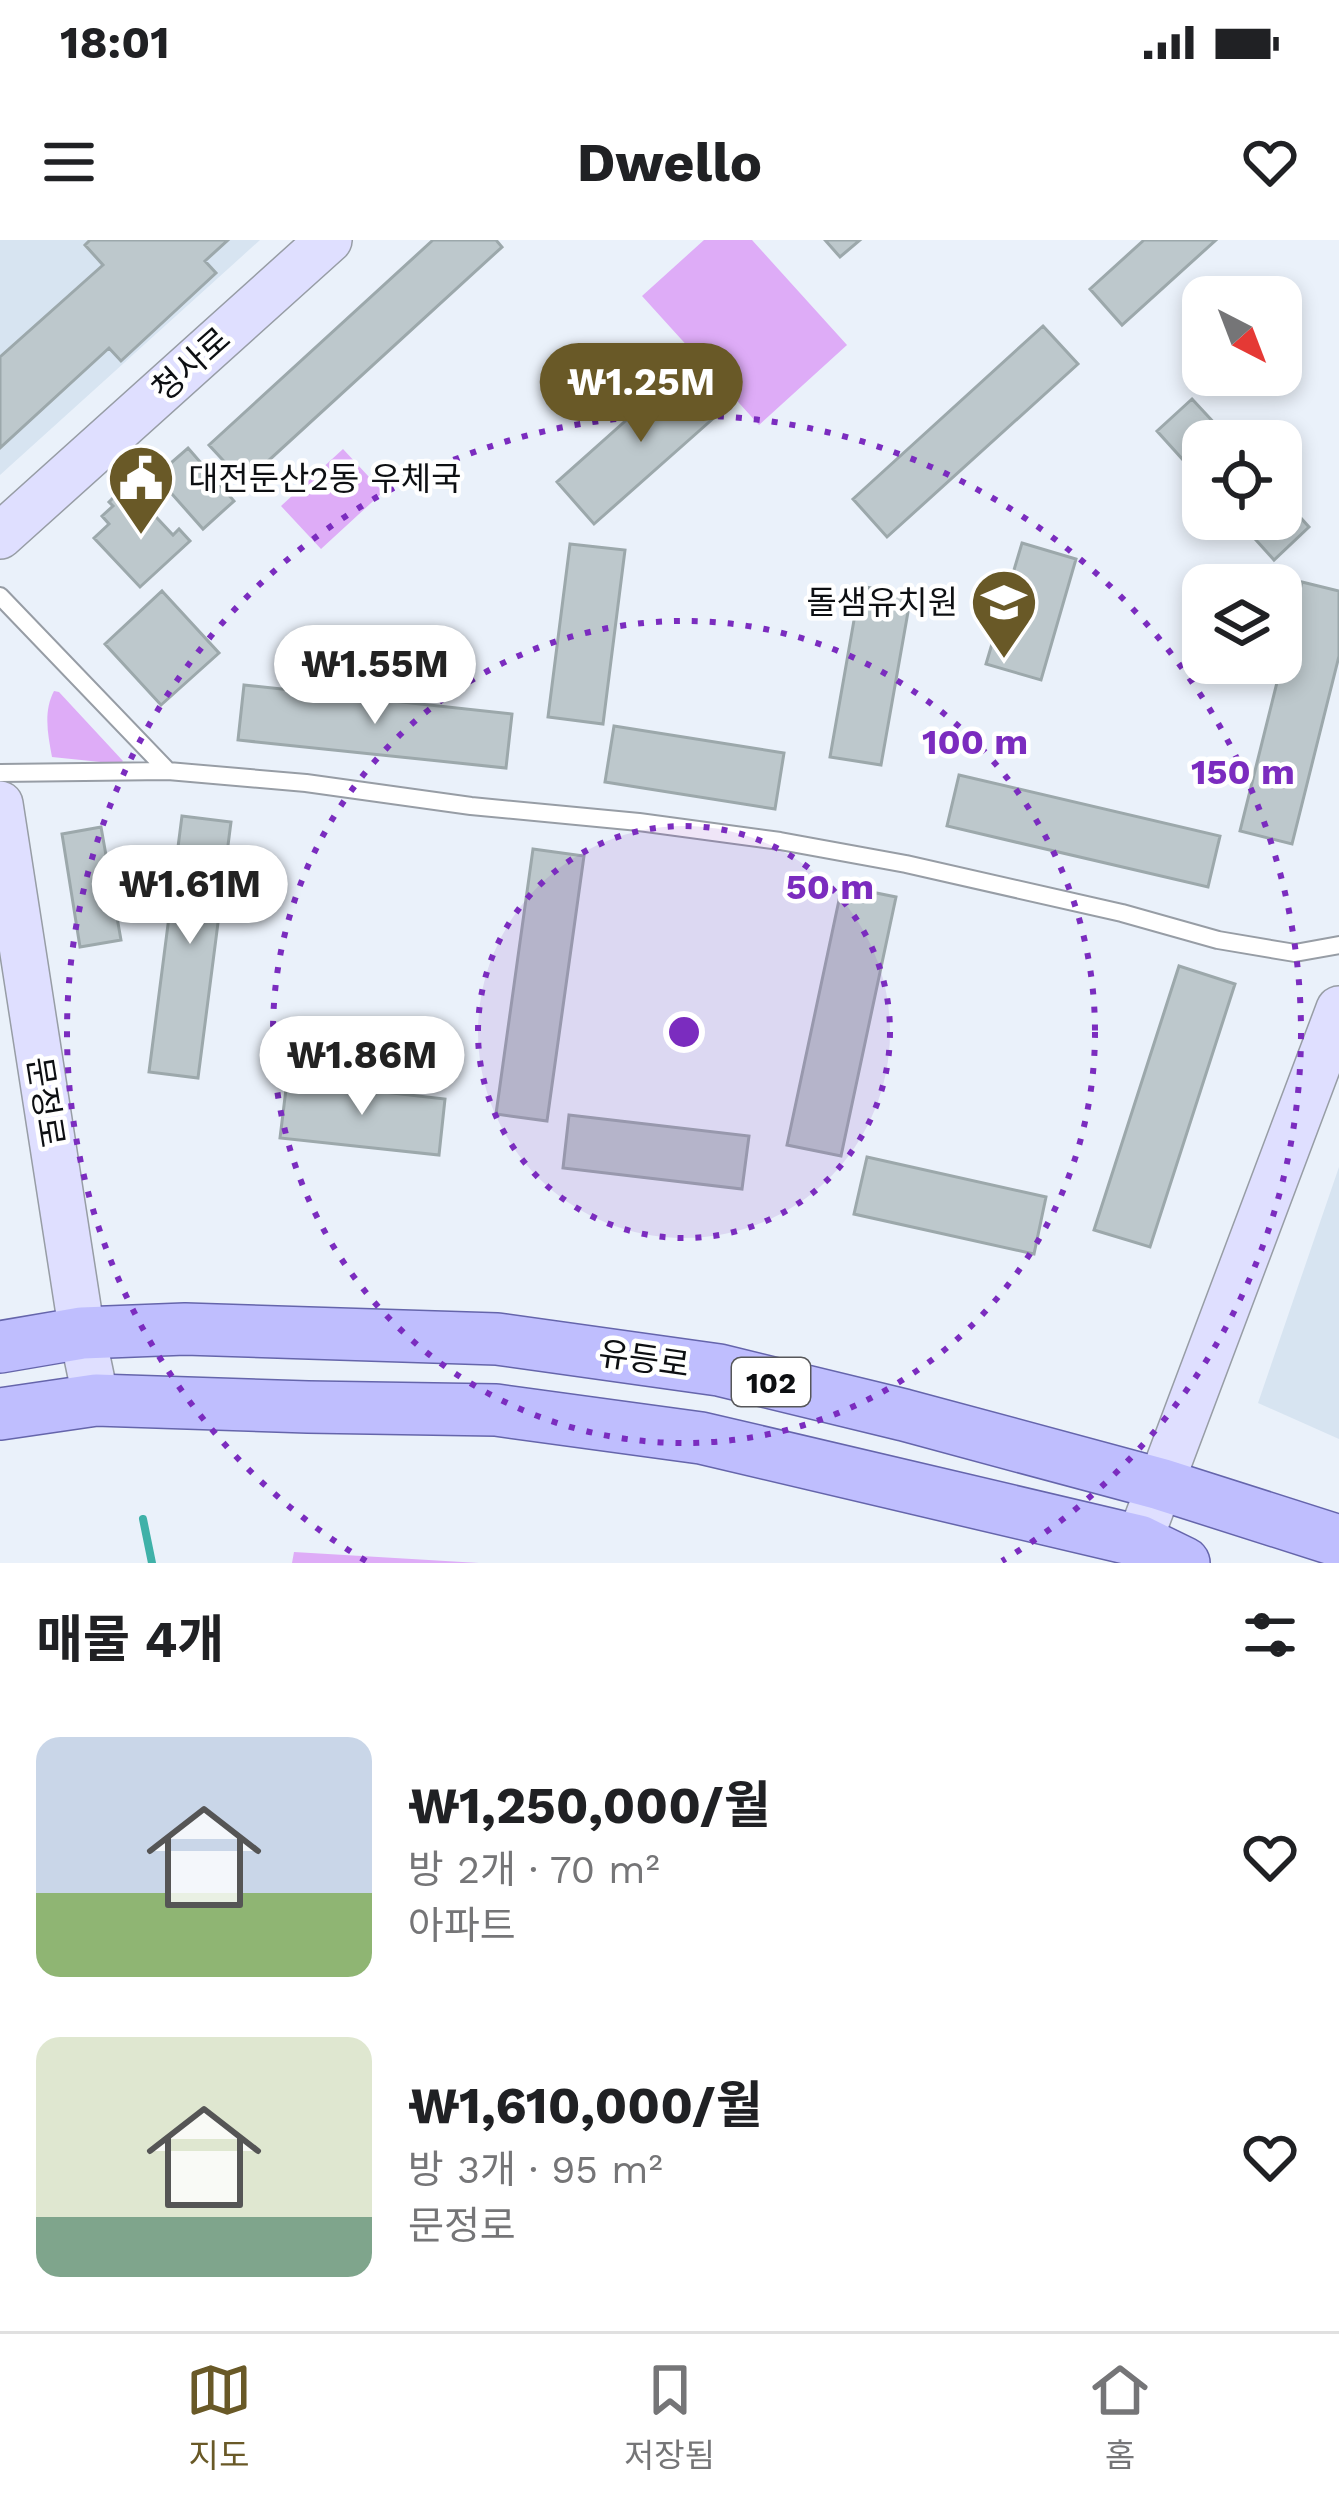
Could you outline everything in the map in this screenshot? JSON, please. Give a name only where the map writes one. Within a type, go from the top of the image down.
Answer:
[{"type":"main road","name":"유등로","points":[[0,1347],[82,1334],[185,1329],[497,1339],[719,1370],[904,1414],[1160,1484],[1339,1541]]},
{"type":"main road","name":"102","points":[[0,1414],[96,1400],[496,1409],[701,1438],[1161,1552]]},
{"type":"street","name":"청사로","points":[[0,536],[329,240]]},
{"type":"street","name":"문정로","points":[[0,804],[96,1400]]},
{"type":"street","points":[[1161,1552],[1160,1484],[1339,1009]]},
{"type":"lane","points":[[0,596],[168,771]]},
{"type":"lane","points":[[0,772],[168,771],[780,841],[906,864],[1218,940],[1295,952],[1339,945]]},
{"type":"shaded area","points":[[0,240],[260,240],[0,475]]},
{"type":"shaded area","points":[[704,240],[752,240],[847,345],[759,425],[642,296]]},
{"type":"shaded area","points":[[343,449],[383,492],[321,549],[281,506]]},
{"type":"shaded area","points":[[54,691],[123,761],[120,764],[52,757],[47,715]]},
{"type":"shaded area","points":[[1339,1167],[1339,1439],[1258,1403]]},
{"type":"shaded area","points":[[294,1552],[479,1563],[292,1563]]},
{"type":"building","points":[[90,240],[228,240],[205,261],[216,273],[121,361],[109,348],[0,448],[0,357],[103,265],[85,245]]},
{"type":"building","points":[[433,240],[496,240],[502,247],[244,483],[209,445]]},
{"type":"building","points":[[825,240],[860,240],[840,257]]},
{"type":"building","points":[[1144,240],[1216,240],[1122,325],[1090,289]]},
{"type":"building","points":[[1043,326],[1078,364],[887,537],[853,499]]},
{"type":"building","points":[[687,366],[725,408],[594,524],[557,482]]},
{"type":"building","points":[[1192,399],[1212,420],[1182,420],[1182,459],[1157,431]]},
{"type":"building","points":[[188,448],[234,501],[203,529],[156,476]]},
{"type":"building","name":"대전둔산2동 우체국","points":[[126,485],[173,535],[179,529],[190,541],[140,587],[94,538],[109,524],[102,516],[113,506],[109,502]]},
{"type":"building","points":[[1256,540],[1295,540],[1274,560]]},
{"type":"building","points":[[1022,543],[1076,559],[1041,680],[986,664]]},
{"type":"building","points":[[570,544],[625,550],[603,724],[548,717]]},
{"type":"building","points":[[1302,582],[1339,591],[1339,656],[1292,844],[1240,831],[1277,684],[1302,684]]},
{"type":"building","points":[[860,586],[911,595],[881,765],[830,757]]},
{"type":"building","points":[[162,591],[219,653],[161,705],[105,644]]},
{"type":"building","points":[[244,685],[512,714],[506,768],[238,740]]},
{"type":"building","points":[[614,726],[784,753],[775,809],[605,782]]},
{"type":"building","points":[[959,775],[1220,836],[1208,887],[947,826]]},
{"type":"building","points":[[182,816],[231,822],[198,1078],[149,1072]]},
{"type":"building","points":[[101,827],[121,940],[80,947],[62,834]]},
{"type":"building","points":[[533,849],[584,856],[547,1121],[496,1114]]},
{"type":"building","points":[[842,886],[896,897],[841,1156],[787,1145]]},
{"type":"building","points":[[1179,966],[1235,984],[1150,1247],[1094,1230]]},
{"type":"building","points":[[287,1081],[445,1099],[439,1155],[280,1138]]},
{"type":"building","points":[[569,1115],[749,1136],[742,1189],[563,1168]]},
{"type":"building","points":[[867,1157],[1046,1197],[1034,1254],[854,1214]]},
{"type":"waterway","points":[[143,1519],[152,1563]]},
{"type":"place","name":"대전둔산2동 우체국","points":[[141,537]]},
{"type":"place","name":"돌샘유치원","points":[[1004,661]]}]
